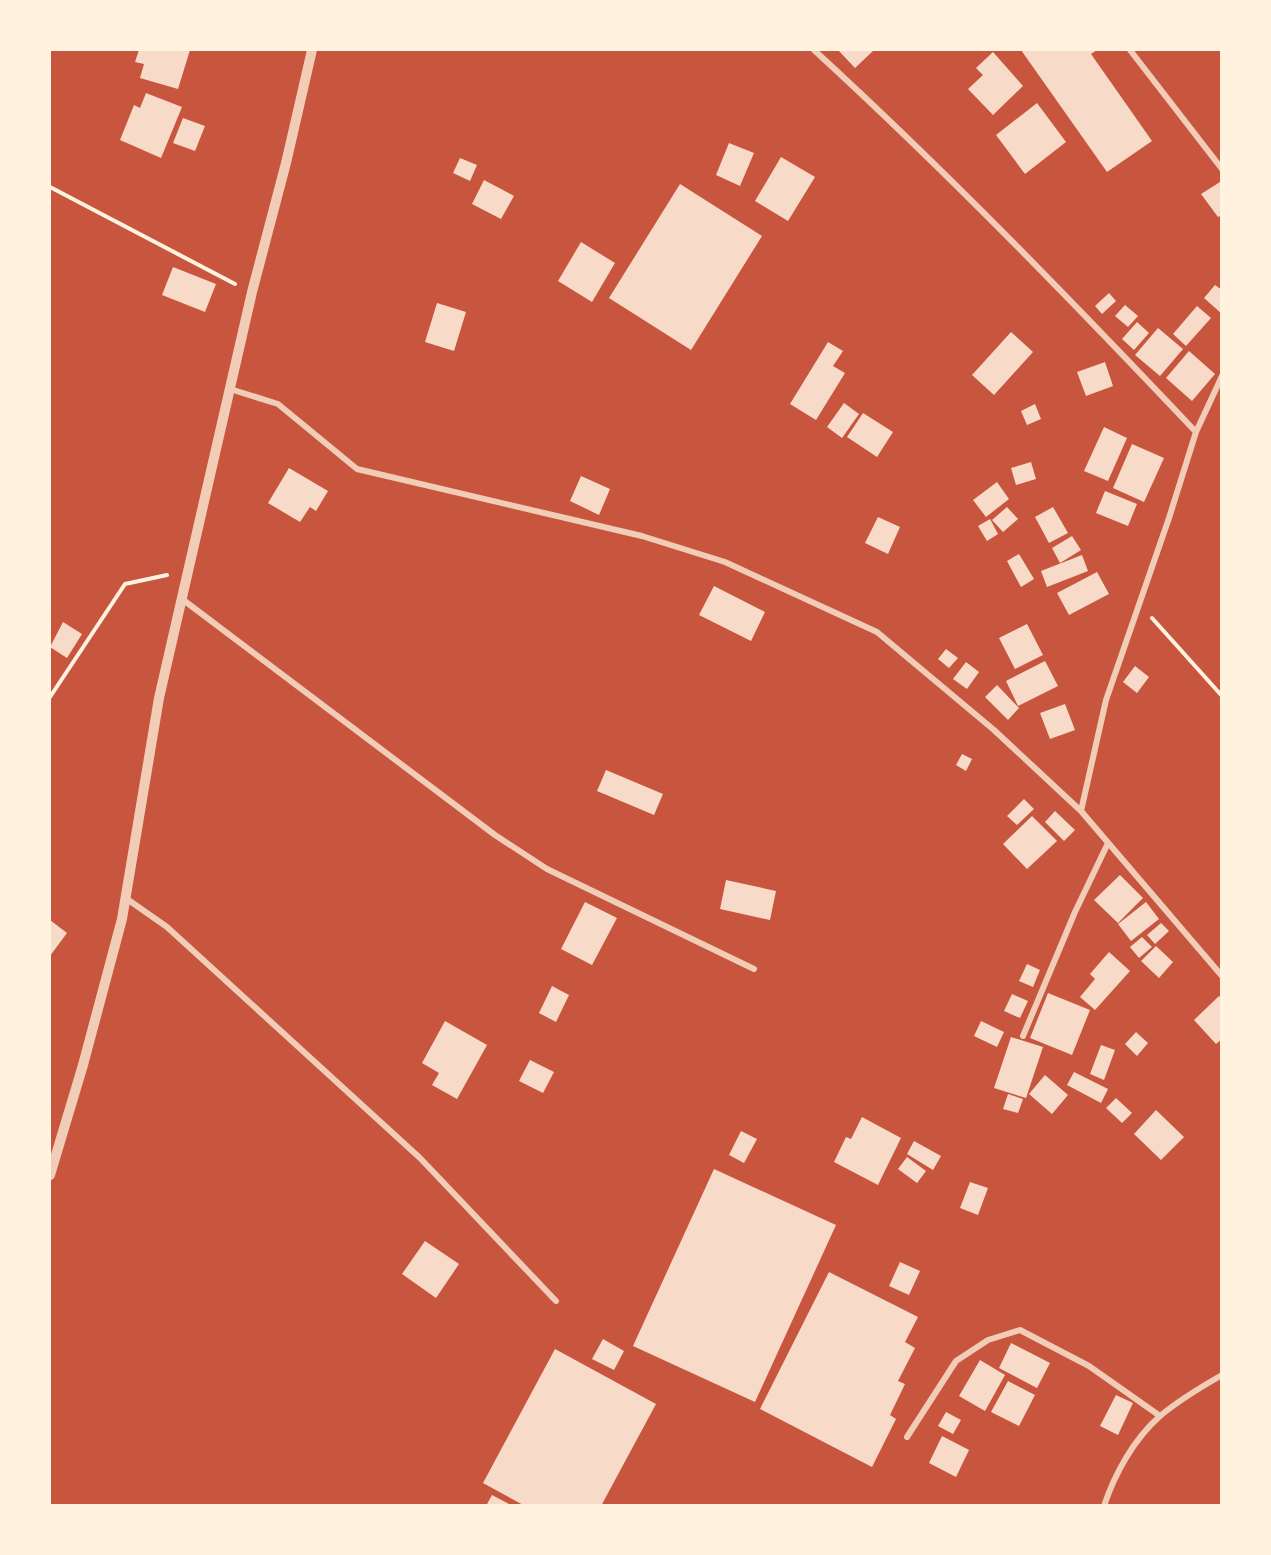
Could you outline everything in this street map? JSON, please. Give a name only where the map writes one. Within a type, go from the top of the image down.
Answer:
[{"type":"street","points":[[50,1175],[83,1065],[127,899],[159,698],[252,292],[286,163],[312,50]]},
{"type":"street","points":[[814,50],[901,129],[1063,292],[1196,432]]},
{"type":"street","points":[[1130,50],[1221,169]]},
{"type":"street","points":[[1081,811],[1106,700],[1196,432],[1221,376]]},
{"type":"street","points":[[230,389],[279,404],[357,469],[642,536],[725,562],[877,632],[994,730],[1081,811],[1221,976]]},
{"type":"street","points":[[182,599],[495,835],[547,869],[754,969]]},
{"type":"street","points":[[1023,1035],[1108,843]]},
{"type":"street","points":[[127,899],[167,927],[420,1158],[556,1301]]},
{"type":"street","points":[[907,1437],[956,1361],[988,1340],[1020,1330],[1089,1366],[1160,1416]]},
{"type":"street","points":[[1104,1506],[1111,1484],[1134,1445],[1160,1416],[1221,1375]]},
{"type":"path","points":[[50,187],[252,292]]},
{"type":"path","points":[[50,697],[125,584],[188,571]]},
{"type":"path","points":[[1139,603],[1221,696]]},
{"type":"building","points":[[139,50],[190,50],[178,89],[140,78],[144,64],[135,62]]},
{"type":"building","points":[[838,50],[874,50],[855,68]]},
{"type":"building","points":[[1021,50],[1097,50],[1091,54],[1152,141],[1107,172]]},
{"type":"building","points":[[993,52],[1023,86],[993,115],[968,89],[983,75],[976,68]]},
{"type":"building","points":[[146,93],[182,107],[161,158],[120,140],[134,105],[140,108]]},
{"type":"building","points":[[1037,103],[1066,142],[1025,174],[996,135]]},
{"type":"building","points":[[183,118],[205,126],[195,151],[173,143]]},
{"type":"building","points":[[729,143],[754,153],[740,186],[716,175]]},
{"type":"building","points":[[781,157],[815,177],[788,221],[755,201]]},
{"type":"building","points":[[460,158],[477,165],[470,181],[453,173]]},
{"type":"building","points":[[484,180],[514,196],[501,219],[472,204]]},
{"type":"building","points":[[1220,182],[1222,185],[1222,215],[1218,217],[1201,194]]},
{"type":"building","points":[[680,184],[762,236],[691,350],[609,298]]},
{"type":"building","points":[[581,242],[615,263],[592,302],[558,281]]},
{"type":"building","points":[[173,267],[216,284],[205,312],[162,295]]},
{"type":"building","points":[[1215,285],[1222,290],[1222,314],[1204,298]]},
{"type":"building","points":[[1109,293],[1116,301],[1102,314],[1095,306]]},
{"type":"building","points":[[437,303],[466,312],[454,351],[425,342]]},
{"type":"building","points":[[1125,305],[1138,316],[1128,327],[1115,316]]},
{"type":"building","points":[[1197,306],[1211,318],[1186,346],[1173,334]]},
{"type":"building","points":[[1137,322],[1149,333],[1134,350],[1122,339]]},
{"type":"building","points":[[1158,328],[1183,349],[1160,376],[1135,355]]},
{"type":"building","points":[[1011,332],[1033,352],[994,395],[972,375]]},
{"type":"building","points":[[828,342],[843,351],[833,366],[845,373],[816,420],[790,404]]},
{"type":"building","points":[[1189,351],[1215,374],[1192,401],[1166,378]]},
{"type":"building","points":[[1105,362],[1113,386],[1086,396],[1077,372]]},
{"type":"building","points":[[844,403],[859,414],[842,438],[827,427]]},
{"type":"building","points":[[1035,404],[1041,419],[1027,425],[1021,411]]},
{"type":"building","points":[[863,413],[893,432],[877,457],[847,437]]},
{"type":"building","points":[[1104,427],[1127,438],[1108,481],[1084,471]]},
{"type":"building","points":[[1132,444],[1164,458],[1144,502],[1113,488]]},
{"type":"building","points":[[1031,462],[1036,479],[1016,485],[1011,468]]},
{"type":"building","points":[[289,468],[328,491],[316,511],[310,507],[300,522],[268,503]]},
{"type":"building","points":[[581,476],[610,489],[599,515],[570,501]]},
{"type":"building","points":[[997,482],[1009,499],[986,517],[973,500]]},
{"type":"building","points":[[1105,491],[1137,504],[1128,526],[1096,513]]},
{"type":"building","points":[[1007,507],[1018,519],[1003,532],[992,520]]},
{"type":"building","points":[[1053,507],[1068,533],[1049,543],[1035,517]]},
{"type":"building","points":[[878,517],[900,527],[888,554],[865,543]]},
{"type":"building","points":[[990,519],[998,534],[987,541],[978,526]]},
{"type":"building","points":[[1072,536],[1081,550],[1060,563],[1052,548]]},
{"type":"building","points":[[1019,554],[1034,579],[1021,587],[1007,561]]},
{"type":"building","points":[[1082,555],[1088,571],[1047,587],[1041,571]]},
{"type":"building","points":[[1097,572],[1109,594],[1069,615],[1057,593]]},
{"type":"building","points":[[714,586],[765,612],[751,641],[699,615]]},
{"type":"building","points":[[63,622],[82,634],[67,658],[50,647]]},
{"type":"building","points":[[1027,624],[1043,655],[1015,669],[999,638]]},
{"type":"building","points":[[946,649],[958,658],[949,668],[938,659]]},
{"type":"building","points":[[1045,661],[1058,686],[1018,706],[1006,681]]},
{"type":"building","points":[[966,662],[979,672],[967,689],[953,679]]},
{"type":"building","points":[[1135,666],[1149,677],[1137,693],[1123,682]]},
{"type":"building","points":[[997,685],[1019,708],[1008,720],[985,697]]},
{"type":"building","points":[[1065,704],[1075,730],[1050,739],[1040,713]]},
{"type":"building","points":[[962,754],[972,759],[966,771],[956,765]]},
{"type":"building","points":[[606,770],[663,794],[654,815],[597,791]]},
{"type":"building","points":[[1024,799],[1034,809],[1017,825],[1007,816]]},
{"type":"building","points":[[1055,811],[1075,830],[1064,841],[1045,822]]},
{"type":"building","points":[[1032,816],[1057,841],[1027,869],[1003,844]]},
{"type":"building","points":[[1120,875],[1143,898],[1118,923],[1094,900]]},
{"type":"building","points":[[726,880],[776,891],[770,920],[720,909]]},
{"type":"building","points":[[585,902],[617,918],[592,965],[561,949]]},
{"type":"building","points":[[1146,902],[1159,919],[1131,941],[1118,924]]},
{"type":"building","points":[[50,920],[67,933],[50,956]]},
{"type":"building","points":[[1161,923],[1169,931],[1155,944],[1147,935]]},
{"type":"building","points":[[1142,937],[1152,947],[1139,958],[1130,947]]},
{"type":"building","points":[[1156,946],[1173,962],[1159,978],[1141,961]]},
{"type":"building","points":[[1109,952],[1130,971],[1095,1010],[1080,997],[1095,979],[1090,974]]},
{"type":"building","points":[[1027,964],[1040,970],[1033,987],[1019,981]]},
{"type":"building","points":[[552,986],[569,995],[556,1022],[539,1013]]},
{"type":"building","points":[[1048,993],[1090,1010],[1072,1055],[1030,1038]]},
{"type":"building","points":[[1012,994],[1028,1001],[1020,1018],[1004,1011]]},
{"type":"building","points":[[1219,996],[1222,998],[1222,1039],[1216,1044],[1194,1020]]},
{"type":"building","points":[[445,1021],[487,1045],[457,1099],[432,1085],[439,1073],[422,1063]]},
{"type":"building","points":[[981,1021],[1004,1032],[997,1047],[974,1036]]},
{"type":"building","points":[[1136,1032],[1148,1043],[1137,1056],[1125,1044]]},
{"type":"building","points":[[1011,1037],[1043,1047],[1026,1098],[994,1088]]},
{"type":"building","points":[[1101,1045],[1115,1050],[1104,1080],[1090,1074]]},
{"type":"building","points":[[530,1060],[554,1072],[543,1093],[519,1081]]},
{"type":"building","points":[[1074,1072],[1108,1089],[1101,1103],[1067,1085]]},
{"type":"building","points":[[1045,1075],[1068,1095],[1052,1114],[1029,1094]]},
{"type":"building","points":[[1008,1094],[1023,1099],[1018,1113],[1003,1109]]},
{"type":"building","points":[[1116,1098],[1132,1113],[1122,1123],[1106,1108]]},
{"type":"building","points":[[1156,1110],[1184,1137],[1161,1160],[1134,1134]]},
{"type":"building","points":[[862,1117],[901,1138],[878,1185],[834,1162],[846,1137],[851,1139]]},
{"type":"building","points":[[741,1131],[757,1139],[744,1163],[729,1155]]},
{"type":"building","points":[[914,1141],[941,1156],[933,1170],[907,1154]]},
{"type":"building","points":[[907,1157],[926,1171],[917,1183],[898,1169]]},
{"type":"building","points":[[714,1169],[836,1225],[755,1402],[633,1346]]},
{"type":"building","points":[[970,1182],[988,1188],[978,1215],[960,1208]]},
{"type":"building","points":[[425,1241],[459,1264],[436,1298],[402,1274]]},
{"type":"building","points":[[900,1262],[920,1271],[909,1295],[889,1286]]},
{"type":"building","points":[[829,1272],[918,1317],[905,1342],[915,1348],[898,1381],[905,1384],[890,1415],[896,1419],[872,1467],[760,1409]]},
{"type":"building","points":[[603,1339],[624,1351],[614,1370],[592,1359]]},
{"type":"building","points":[[1011,1343],[1050,1363],[1037,1388],[999,1368]]},
{"type":"building","points":[[555,1349],[656,1404],[601,1506],[525,1506],[483,1483]]},
{"type":"building","points":[[980,1360],[1005,1375],[985,1411],[959,1396]]},
{"type":"building","points":[[1008,1381],[1035,1395],[1019,1426],[991,1412]]},
{"type":"building","points":[[1116,1395],[1133,1403],[1118,1435],[1100,1426]]},
{"type":"building","points":[[946,1412],[961,1420],[953,1434],[938,1426]]},
{"type":"building","points":[[942,1436],[969,1450],[956,1477],[929,1463]]},
{"type":"building","points":[[492,1495],[513,1506],[486,1506]]}]
